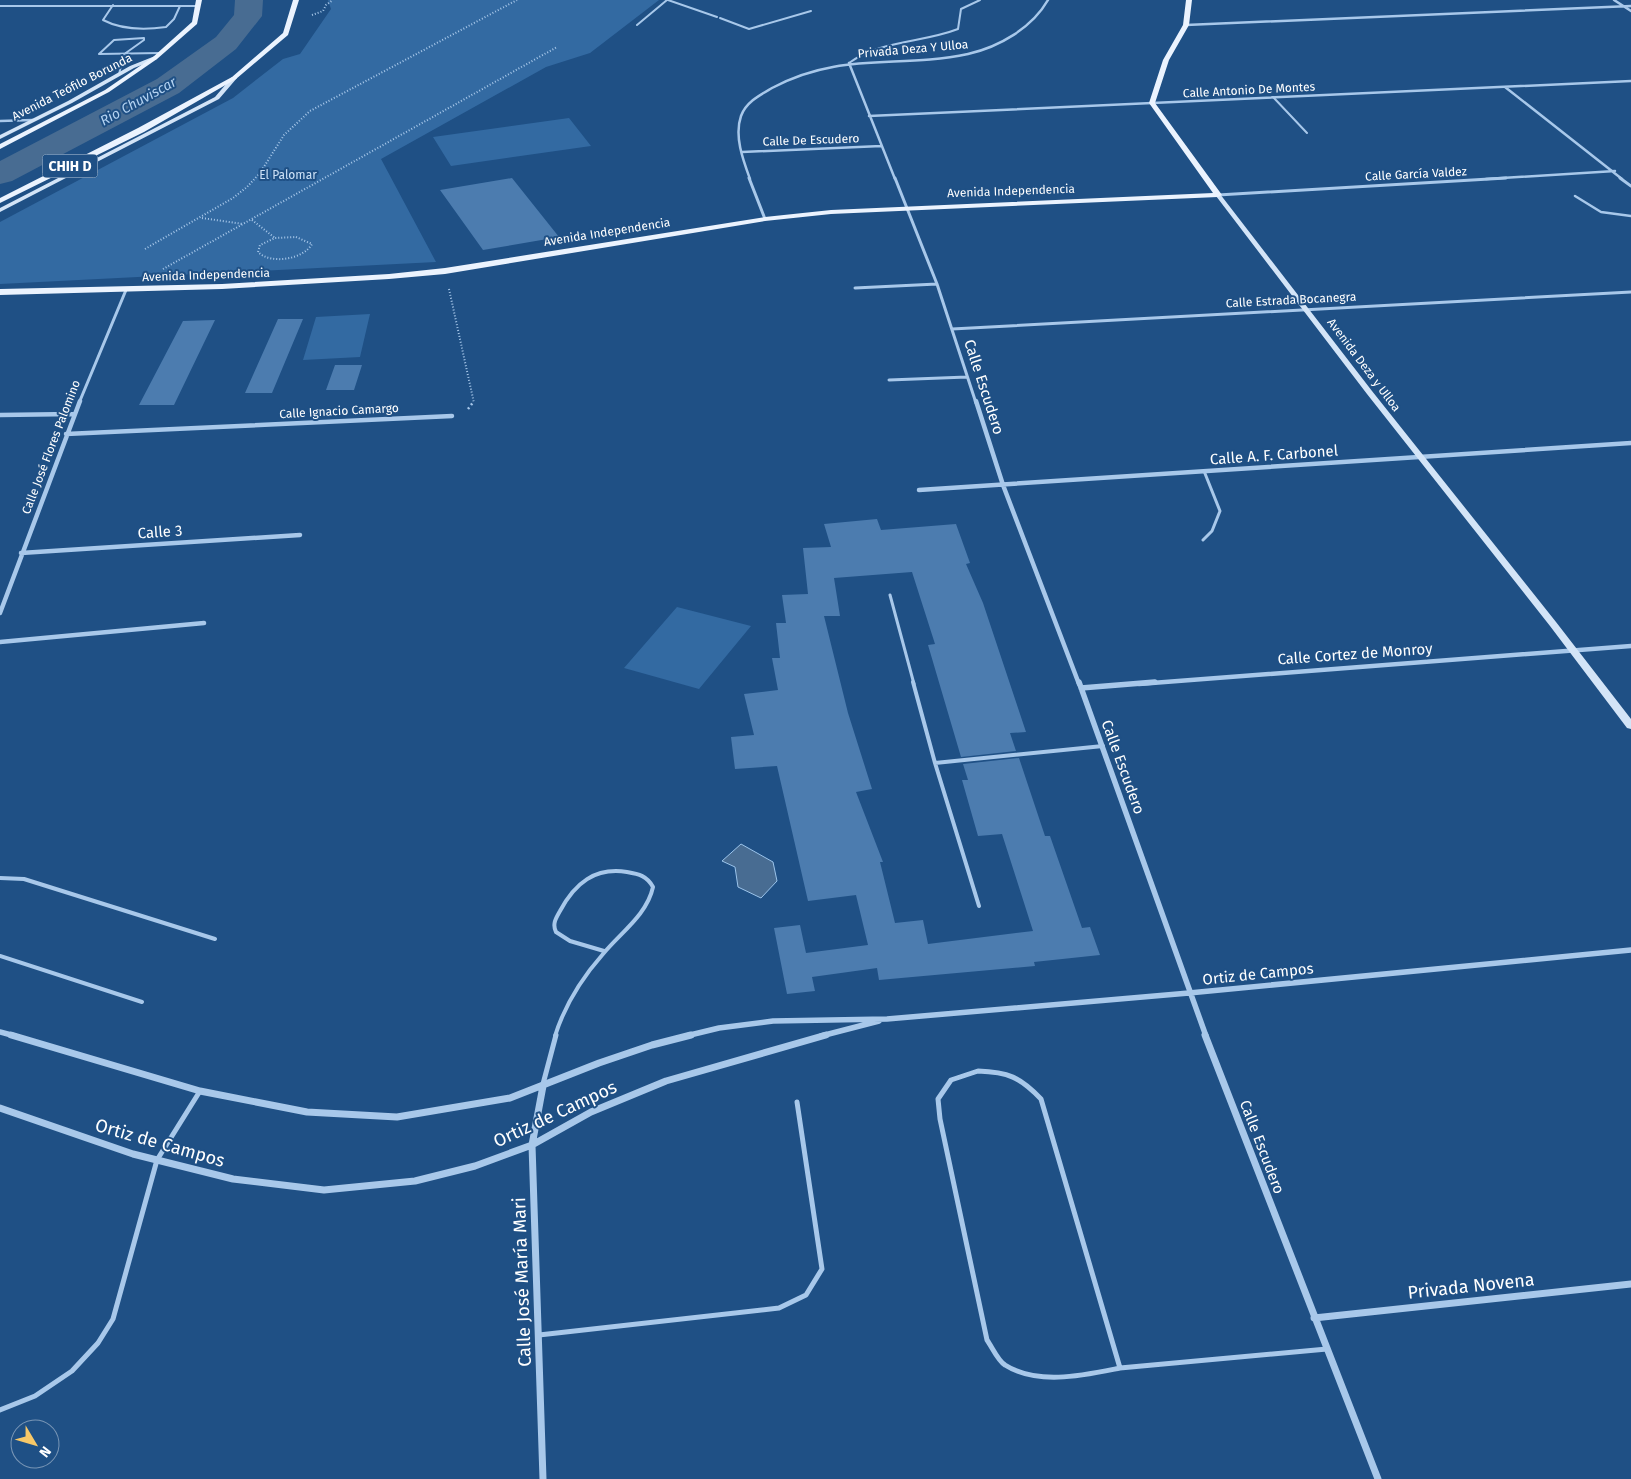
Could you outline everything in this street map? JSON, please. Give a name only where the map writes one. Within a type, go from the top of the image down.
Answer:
[{"type":"main road","name":"CHIH D","points":[[0,201],[141,130],[234,78],[286,34],[296,0]]},
{"type":"main road","points":[[1152,104],[1166,60],[1186,26],[1189,0]]},
{"type":"main road","points":[[0,147],[107,92],[158,56],[195,23],[199,3]]},
{"type":"main road","name":"Avenida Teófilo Borunda","points":[[0,137],[158,56]]},
{"type":"main road","points":[[0,210],[216,98],[234,78]]},
{"type":"main road","name":"Avenida Deza y Ulloa","points":[[1152,104],[1218,195],[1419,457],[1575,650],[1631,726]]},
{"type":"main road","name":"Avenida Independencia","points":[[0,292],[126,290],[299,283],[445,271],[765,219],[906,208],[1218,195]]},
{"type":"street","name":"Privada Deza Y Ulloa","points":[[765,219],[742,152],[739,122],[743,111],[756,96],[793,78],[849,63],[952,56],[1000,46],[1018,35],[1048,0]]},
{"type":"street","points":[[1614,0],[1631,11]]},
{"type":"street","points":[[1186,26],[1631,6]]},
{"type":"street","name":"Calle Escudero","points":[[849,63],[938,284],[1003,485],[1103,746],[1189,993],[1378,1479]]},
{"type":"street","name":"Calle Antonio De Montes","points":[[869,116],[1631,81]]},
{"type":"street","points":[[1505,86],[1631,186]]},
{"type":"street","points":[[0,121],[33,120]]},
{"type":"street","name":"Calle De Escudero","points":[[742,152],[881,146]]},
{"type":"street","name":"Calle García Valdez","points":[[1218,195],[1615,172]]},
{"type":"street","points":[[855,288],[938,284]]},
{"type":"street","name":"Calle José Flores Palomino","points":[[0,613],[66,434],[126,290]]},
{"type":"street","name":"Calle Estrada Bocanegra","points":[[952,329],[1631,292]]},
{"type":"street","points":[[889,380],[967,377]]},
{"type":"street","points":[[0,415],[74,414]]},
{"type":"street","name":"Calle Ignacio Camargo","points":[[66,434],[452,416]]},
{"type":"street","name":"Calle A. F. Carbonel","points":[[920,490],[1631,443]]},
{"type":"street","name":"Calle 3","points":[[21,553],[300,535]]},
{"type":"street","points":[[0,642],[204,622]]},
{"type":"street","name":"Calle Cortez de Monroy","points":[[1081,688],[1631,646]]},
{"type":"street","name":"Ortiz de Campos","points":[[0,1032],[200,1091],[307,1112],[397,1117],[510,1098],[599,1063],[652,1045],[719,1028],[773,1021],[887,1019],[1189,993],[1631,950]]},
{"type":"street","name":"Ortiz de Campos","points":[[0,1108],[133,1154],[233,1178],[324,1190],[415,1181],[476,1166],[532,1145],[591,1112],[666,1081],[737,1059],[887,1019]]},
{"type":"street","name":"Calle José María Mari","points":[[543,1086],[532,1145],[543,1479]]},
{"type":"street","name":"Privada Novena","points":[[1314,1318],[1631,1284]]},
{"type":"lane","points":[[637,24],[668,0],[717,17]]},
{"type":"lane","points":[[849,63],[856,56],[879,47],[928,39],[958,29],[961,9],[980,0]]},
{"type":"lane","points":[[0,6],[180,6],[199,3]]},
{"type":"lane","points":[[113,5],[103,20],[109,24],[140,28],[166,27],[174,19],[180,6]]},
{"type":"lane","points":[[720,18],[749,29],[811,11]]},
{"type":"lane","points":[[119,75],[123,55],[145,39],[116,39],[99,54],[123,55],[158,56]]},
{"type":"lane","points":[[1273,97],[1307,133]]},
{"type":"lane","points":[[1575,196],[1584,205],[1601,214],[1631,216]]},
{"type":"lane","points":[[1202,540],[1212,531],[1220,512],[1204,471]]},
{"type":"lane","points":[[890,596],[935,764],[980,906]]},
{"type":"lane","points":[[935,764],[1103,746]]},
{"type":"lane","points":[[543,1086],[565,1010],[574,992],[604,951],[638,915],[653,894],[654,886],[650,880],[618,869],[598,871],[581,880],[565,900],[554,923],[555,932],[562,938],[604,951]]},
{"type":"lane","points":[[0,878],[24,878],[215,939]]},
{"type":"lane","points":[[0,956],[142,1002]]},
{"type":"lane","points":[[1120,1368],[1041,1099],[1026,1083],[1002,1072],[978,1071],[951,1080],[938,1099],[940,1119],[987,1340],[1004,1365],[1038,1377],[1086,1375],[1120,1368],[1327,1349]]},
{"type":"lane","points":[[0,1410],[35,1396],[72,1370],[103,1335],[113,1319],[157,1160],[200,1091]]},
{"type":"lane","points":[[539,1335],[779,1308],[802,1300],[813,1289],[822,1268],[797,1102]]},
{"type":"path","points":[[146,249],[201,218],[247,187],[260,173],[284,135],[310,112],[517,0]]},
{"type":"path","points":[[156,273],[556,47]]},
{"type":"path","points":[[201,218],[244,224]]},
{"type":"path","points":[[252,220],[275,238],[296,237],[312,244],[307,251],[290,258],[269,257],[258,252],[260,245],[275,238]]},
{"type":"path","points":[[445,271],[474,403],[465,412],[452,416]]},
{"type":"green space","name":"El Palomar","points":[[328,0],[659,0],[590,53],[546,67],[381,159],[436,262],[0,284],[0,222],[233,98],[283,59],[300,54],[331,9]]},
{"type":"green space","points":[[569,118],[591,146],[451,166],[433,137]]},
{"type":"green space","points":[[370,314],[360,357],[303,360],[316,317]]},
{"type":"green space","points":[[677,607],[751,626],[699,689],[624,668]]},
{"type":"shaded area","points":[[741,844],[773,862],[777,881],[761,898],[738,887],[735,867],[722,861]]},
{"type":"building","points":[[512,178],[559,237],[483,250],[440,190]]},
{"type":"building","points":[[278,319],[303,319],[272,393],[245,393]]},
{"type":"building","points":[[215,320],[174,405],[139,405],[183,321]]},
{"type":"building","points":[[335,365],[362,365],[354,390],[326,390]]},
{"type":"building","points":[[877,519],[881,530],[956,524],[970,563],[966,564],[983,603],[1026,732],[1010,733],[1016,751],[961,757],[928,645],[935,644],[912,572],[834,578],[840,616],[824,616],[848,713],[872,789],[856,792],[883,862],[880,862],[895,923],[923,920],[928,944],[1033,931],[1002,834],[978,836],[962,780],[968,780],[963,764],[1019,758],[1045,836],[1050,836],[1082,928],[1090,927],[1100,955],[1034,962],[1035,966],[879,980],[877,968],[812,977],[815,991],[787,994],[774,928],[800,925],[806,953],[868,945],[856,895],[808,901],[777,766],[735,769],[731,737],[754,735],[744,694],[778,690],[772,658],[780,658],[776,623],[786,623],[782,595],[808,594],[803,548],[831,547],[824,524]]},
{"type":"waterway","name":"Rio Chuviscar","points":[[0,174],[168,86],[226,43],[248,16],[249,0]]}]
